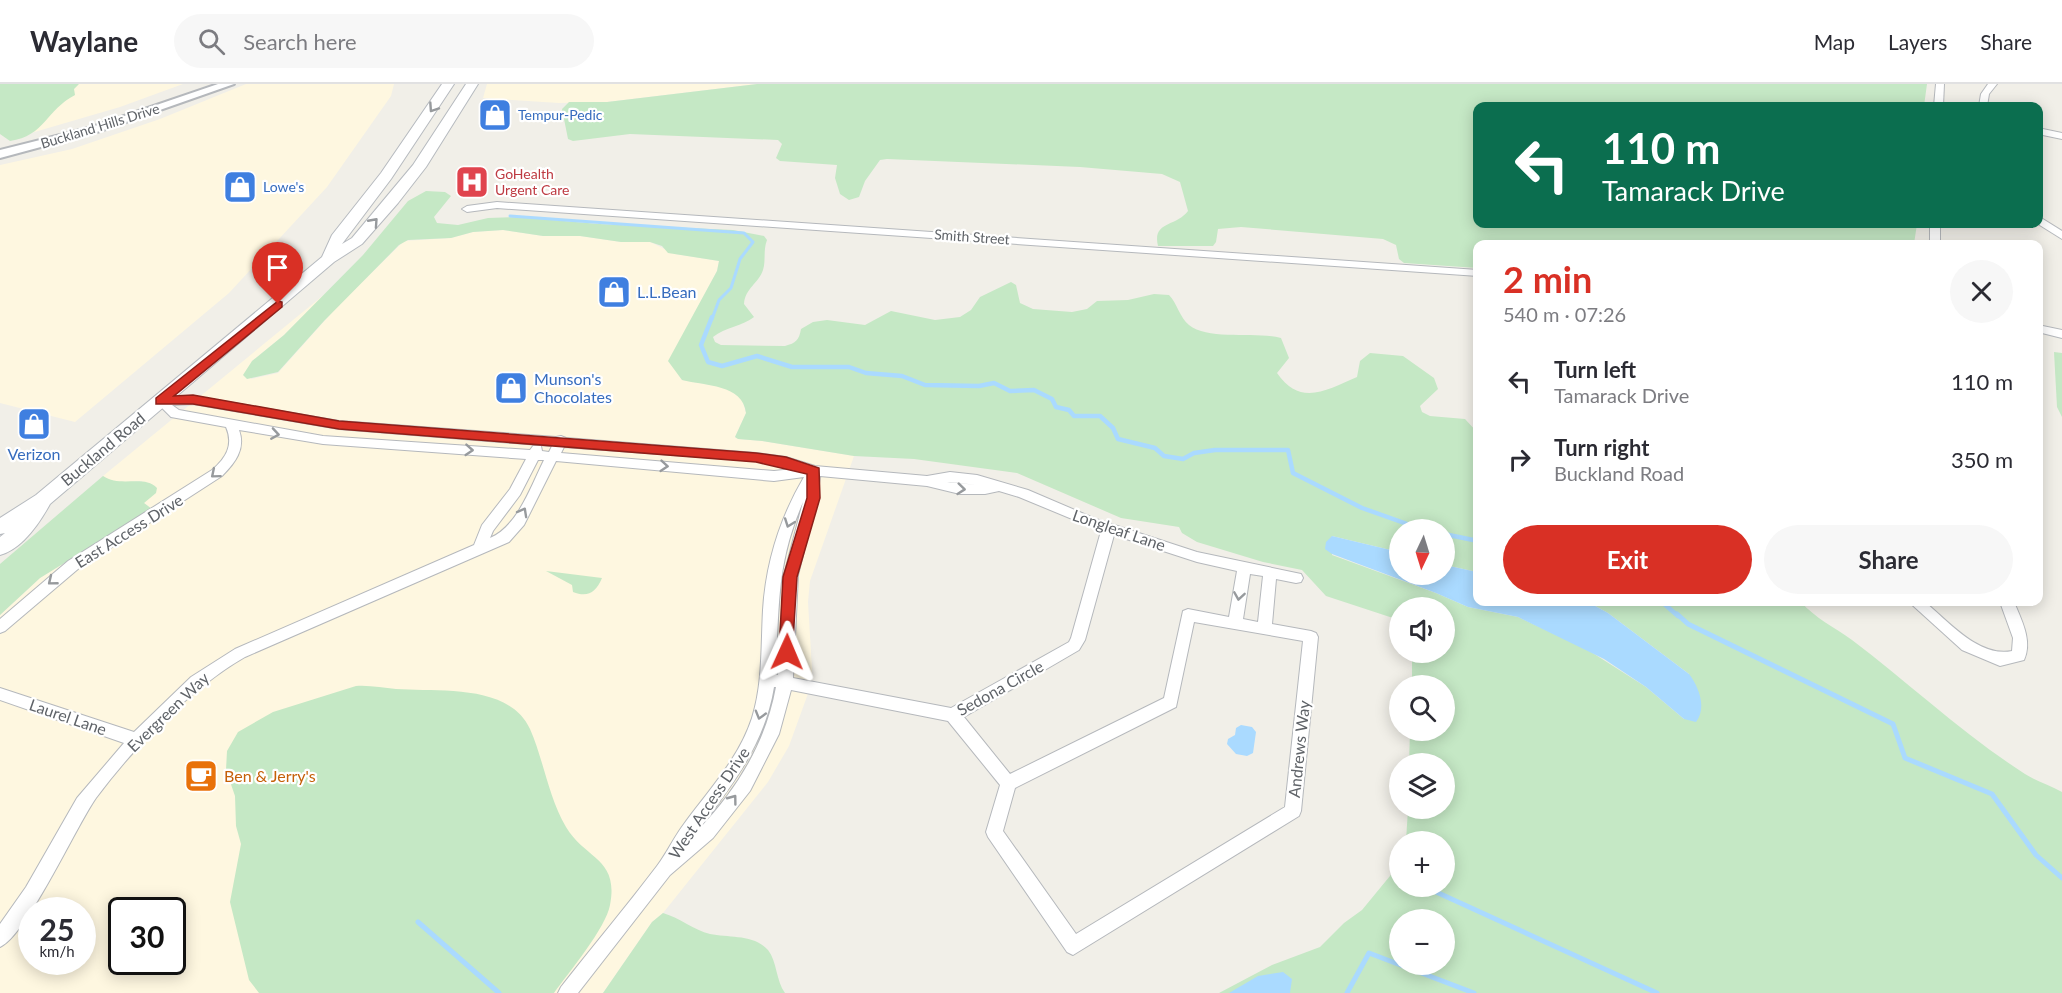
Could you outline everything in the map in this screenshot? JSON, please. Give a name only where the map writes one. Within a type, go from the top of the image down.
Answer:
[{"type":"main road","name":"Buckland Road","points":[[329,259],[337,238],[377,189],[447,84]]},
{"type":"main road","name":"Buckland Road","points":[[0,527],[43,500],[329,259],[357,241],[406,184],[438,139],[472,84]]},
{"type":"main road","points":[[413,137],[438,139]]},
{"type":"main road","name":"Buckland Road","points":[[0,548],[27,525],[43,500]]},
{"type":"street","name":"Buckland Hills Drive","points":[[198,93],[211,84]]},
{"type":"street","name":"Buckland Hills Drive","points":[[0,154],[105,127],[229,84]]},
{"type":"street","points":[[1940,84],[1940,102]]},
{"type":"street","points":[[1984,102],[1985,94],[1993,84]]},
{"type":"street","points":[[2043,132],[2062,136]]},
{"type":"street","name":"Smith Street","points":[[466,209],[497,204],[1473,273]]},
{"type":"street","points":[[2043,223],[2062,236]]},
{"type":"street","points":[[2043,329],[2062,334]]},
{"type":"street","points":[[161,401],[193,400],[339,425],[561,440],[773,459],[814,471]]},
{"type":"street","points":[[161,401],[175,414],[324,440],[554,456],[774,476],[814,471]]},
{"type":"street","name":"East Access Drive","points":[[0,627],[68,569],[217,473],[228,462],[236,446],[237,436],[231,425]]},
{"type":"street","points":[[480,548],[487,530],[508,502],[542,439]]},
{"type":"street","name":"Evergreen Way","points":[[0,938],[35,892],[83,802],[100,780],[189,686],[226,661],[500,540],[512,530],[561,440]]},
{"type":"street","points":[[691,468],[698,452]]},
{"type":"street","name":"Longleaf Lane","points":[[814,471],[927,480],[955,489],[974,491],[996,487],[1023,493],[1109,528],[1244,568],[1296,578]]},
{"type":"street","name":"West Access Drive","points":[[567,993],[664,870],[675,847],[746,750],[760,718],[767,679],[771,595],[776,564],[799,496],[814,471]]},
{"type":"street","name":"West Access Drive","points":[[664,870],[688,853],[754,769],[776,726],[785,682],[790,577],[813,498],[814,471]]},
{"type":"street","name":"Sedona Circle","points":[[767,679],[953,715],[1074,646],[1078,640],[1109,528]]},
{"type":"street","points":[[1235,624],[1244,568]]},
{"type":"street","points":[[1264,629],[1270,574]]},
{"type":"street","points":[[1921,606],[1967,646],[2000,660],[2019,656],[2020,638],[2008,606]]},
{"type":"street","name":"Andrews Way","points":[[1188,615],[1264,629],[1311,637],[1293,811],[1073,946],[994,832],[1008,783],[1171,702],[1188,615]]},
{"type":"street","name":"Laurel Lane","points":[[0,694],[137,740]]},
{"type":"street","points":[[953,715],[1008,783]]},
{"type":"shaded area","points":[[77,84],[183,84],[120,107],[14,138]]},
{"type":"shaded area","points":[[246,84],[394,84],[391,96],[327,187],[229,293],[75,422],[0,403],[0,165],[72,149],[160,119]]},
{"type":"shaded area","points":[[487,84],[757,84],[607,102],[559,103],[483,98]]},
{"type":"shaded area","points":[[503,230],[543,236],[580,236],[621,242],[650,242],[675,254],[719,261],[717,271],[669,361],[682,380],[727,388],[742,399],[746,413],[735,437],[738,439],[854,456],[810,581],[808,602],[812,669],[810,688],[789,746],[768,782],[663,913],[652,922],[603,993],[0,993],[0,615],[40,578],[152,509],[144,503],[142,481],[114,483],[103,476],[326,293],[284,335],[252,361],[251,379],[278,373],[336,308],[404,241],[451,238],[473,232]]},
{"type":"green space","points":[[0,84],[79,84],[74,89],[75,95],[65,101],[31,134],[10,141],[0,134]]},
{"type":"green space","points":[[757,84],[1927,84],[1925,102],[1473,102],[1473,228],[1916,228],[1915,240],[1473,240],[1473,268],[1404,263],[1399,259],[1396,245],[1383,239],[1241,227],[1218,229],[1213,246],[1158,246],[1158,232],[1188,211],[1180,182],[1162,174],[1080,167],[887,159],[880,160],[865,181],[859,197],[849,200],[840,194],[835,178],[837,165],[780,161],[776,158],[782,144],[778,140],[630,134],[573,141],[568,139],[562,109],[569,102],[607,102]]},
{"type":"green space","points":[[426,191],[445,192],[451,196],[434,217],[437,223],[458,225],[488,218],[518,217],[599,224],[733,230],[764,236],[767,240],[763,270],[749,290],[744,304],[754,317],[713,337],[715,342],[721,345],[785,346],[792,344],[799,336],[801,329],[813,322],[827,320],[865,325],[891,311],[935,320],[960,317],[971,310],[980,297],[1011,282],[1016,285],[1020,303],[1033,309],[1072,312],[1087,309],[1097,301],[1128,300],[1154,294],[1169,295],[1186,322],[1198,330],[1208,333],[1281,338],[1289,358],[1277,373],[1295,390],[1314,393],[1357,377],[1360,361],[1370,353],[1403,356],[1434,378],[1438,389],[1420,406],[1422,412],[1430,416],[1465,419],[1473,428],[1473,571],[1455,567],[1455,519],[1389,519],[1389,550],[1332,536],[1332,555],[1389,576],[1389,585],[1414,585],[1445,597],[1389,597],[1389,617],[1326,596],[1302,570],[1263,562],[1197,542],[1182,533],[1179,527],[1121,518],[1017,473],[914,459],[854,456],[738,439],[735,437],[746,413],[738,396],[712,385],[682,380],[668,361],[717,271],[719,261],[668,253],[662,246],[650,242],[621,242],[580,236],[543,236],[503,230],[473,232],[451,238],[408,240],[399,245],[324,321],[278,372],[247,379],[243,375],[252,361],[284,335],[363,255],[408,201]]},
{"type":"green space","points":[[2054,352],[2062,353],[2062,417],[2057,407]]},
{"type":"green space","points":[[103,476],[117,481],[139,481],[152,484],[157,488],[156,493],[144,503],[152,509],[40,578],[0,615],[0,564]]},
{"type":"green space","points":[[546,571],[602,578],[591,592],[578,594],[573,592],[572,585]]},
{"type":"green space","points":[[1455,601],[1468,607],[1518,617],[1588,650],[1646,687],[1684,719],[1689,674],[1608,613],[1595,606],[1805,606],[1874,657],[2002,759],[2029,776],[2062,792],[2062,993],[1219,993],[1272,965],[1320,947],[1344,923],[1362,910],[1389,877],[1389,897],[1455,897],[1455,831],[1407,831],[1407,819],[1455,819],[1455,753],[1409,753],[1410,741],[1455,741],[1455,675],[1412,675],[1412,663],[1455,663]]},
{"type":"green space","points":[[356,686],[451,691],[489,697],[506,704],[520,714],[530,729],[550,791],[566,827],[605,868],[612,890],[610,905],[602,926],[554,993],[259,993],[249,980],[230,902],[241,844],[236,826],[235,796],[226,770],[227,751],[238,732],[273,712]]},
{"type":"green space","points":[[663,913],[710,934],[756,941],[771,955],[785,993],[603,993],[652,922]]},
{"type":"water","points":[[1332,536],[1389,550],[1389,575],[1332,554],[1325,549],[1326,542]]},
{"type":"water","points":[[1455,567],[1473,571],[1473,606],[1595,606],[1608,613],[1689,674],[1700,698],[1699,716],[1696,722],[1684,719],[1646,687],[1604,659],[1518,617],[1468,607],[1455,601],[1455,597],[1445,597],[1415,585],[1455,585]]},
{"type":"water","points":[[1241,725],[1252,727],[1256,732],[1253,753],[1247,756],[1236,754],[1227,744],[1228,739],[1235,735],[1236,728]]},
{"type":"water","points":[[1283,972],[1292,979],[1290,993],[1229,993],[1258,976]]},
{"type":"waterway","points":[[510,216],[744,233],[753,242],[740,259],[731,288],[719,300],[712,319]]},
{"type":"waterway","points":[[712,317],[701,345],[708,362],[722,366],[757,356],[792,367],[849,367],[866,373],[902,376],[925,385],[979,386],[994,383],[1010,391],[1034,390],[1052,399],[1056,407],[1069,410],[1074,416],[1100,416],[1113,428],[1118,439],[1155,448],[1164,456],[1183,459],[1194,453],[1215,450],[1288,450],[1293,473],[1362,508],[1393,519]]},
{"type":"waterway","points":[[1455,536],[1473,540]]},
{"type":"waterway","points":[[1667,606],[1678,616]]},
{"type":"waterway","points":[[1677,614],[1688,624],[1893,724],[1905,758],[1992,794],[2036,855],[2062,878]]},
{"type":"waterway","points":[[1447,897],[1657,993]]},
{"type":"waterway","points":[[418,922],[499,993]]},
{"type":"waterway","points":[[1347,993],[1369,953],[1474,993]]},
{"type":"place","name":"Tempur-Pedic","points":[[495,115]]},
{"type":"place","name":"GoHealth Urgent Care","points":[[472,182]]},
{"type":"place","name":"Lowe's","points":[[240,187]]},
{"type":"place","name":"L.L.Bean","points":[[614,292]]},
{"type":"place","name":"Munson's Chocolates","points":[[511,388]]},
{"type":"place","name":"Verizon","points":[[34,424]]},
{"type":"place","name":"Ben & Jerry's","points":[[201,776]]},
{"type":"route","points":[[278,304],[161,401],[193,400],[285,418],[339,425],[756,457],[786,462],[814,471],[813,498],[790,577],[787,652]]}]
